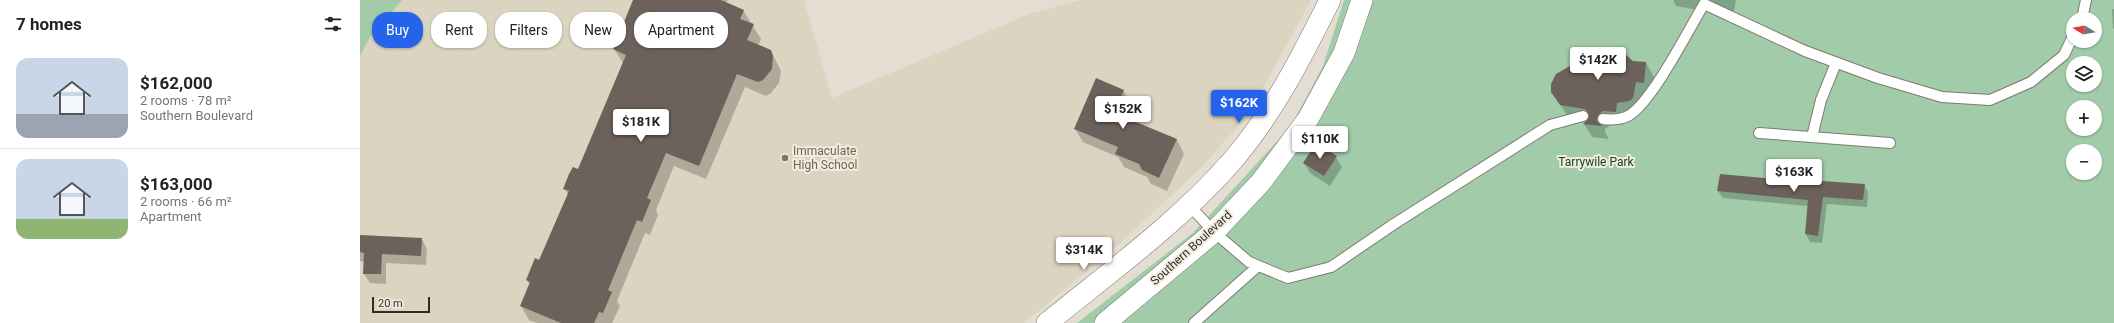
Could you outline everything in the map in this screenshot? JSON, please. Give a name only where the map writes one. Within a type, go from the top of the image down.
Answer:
[{"type":"street","points":[[1047,323],[1190,206],[1234,159],[1278,100],[1330,0]]},
{"type":"street","name":"Southern Boulevard","points":[[1105,323],[1214,232],[1261,182],[1308,119],[1344,53],[1362,0]]},
{"type":"lane","points":[[2083,12],[2086,0]]},
{"type":"lane","points":[[1604,119],[1612,120],[1628,116],[1645,102],[1704,4],[1805,51],[1878,78],[1942,97],[1990,100],[2031,82],[2064,55],[2067,48]]},
{"type":"lane","points":[[1812,137],[1821,100],[1836,63]]},
{"type":"lane","points":[[1190,206],[1214,232],[1249,262],[1288,278],[1331,267],[1394,224],[1550,125],[1583,116]]},
{"type":"lane","points":[[1759,133],[1890,143]]},
{"type":"lane","points":[[1194,323],[1258,266]]},
{"type":"shaded area","name":"Immaculate High School","points":[[360,0],[804,0],[832,98],[1029,14],[1081,0],[1311,0],[1257,99],[1236,128],[1218,149],[1202,167],[1118,245],[1024,323],[360,323]]},
{"type":"green space","points":[[360,0],[402,0],[392,12],[372,12],[372,35],[360,56]]},
{"type":"green space","name":"Tarrywile Park","points":[[1344,0],[2114,0],[2114,323],[1077,323],[1193,233],[1291,126],[1323,66]]},
{"type":"building","points":[[633,0],[721,0],[744,10],[740,19],[754,24],[747,40],[771,50],[773,56],[772,69],[763,80],[758,82],[737,74],[699,166],[666,153],[647,198],[651,200],[642,222],[637,220],[608,290],[612,292],[603,313],[599,312],[594,323],[561,323],[520,306],[530,282],[526,280],[535,258],[539,260],[569,191],[563,189],[569,174],[573,167],[578,169],[626,55],[613,49],[626,48],[626,17]]},
{"type":"building","points":[[1572,48],[1604,51],[1609,48],[1620,50],[1633,61],[1646,62],[1644,83],[1636,82],[1633,98],[1629,101],[1617,103],[1616,112],[1603,111],[1598,115],[1597,121],[1602,126],[1583,124],[1589,118],[1588,112],[1585,109],[1560,105],[1551,92],[1551,84],[1556,74],[1570,66]]},
{"type":"building","points":[[1096,78],[1124,90],[1117,106],[1122,108],[1119,115],[1177,139],[1159,178],[1142,170],[1139,164],[1115,154],[1118,147],[1074,129]]},
{"type":"building","points":[[1316,143],[1337,156],[1324,176],[1303,163]]},
{"type":"building","points":[[1720,174],[1808,182],[1808,180],[1865,184],[1863,200],[1823,197],[1818,236],[1805,234],[1808,200],[1717,191]]},
{"type":"building","points":[[360,235],[422,238],[421,256],[382,254],[381,274],[363,274],[364,253],[360,252]]},
{"type":"place","name":"Immaculate High School","points":[[785,158]]}]
